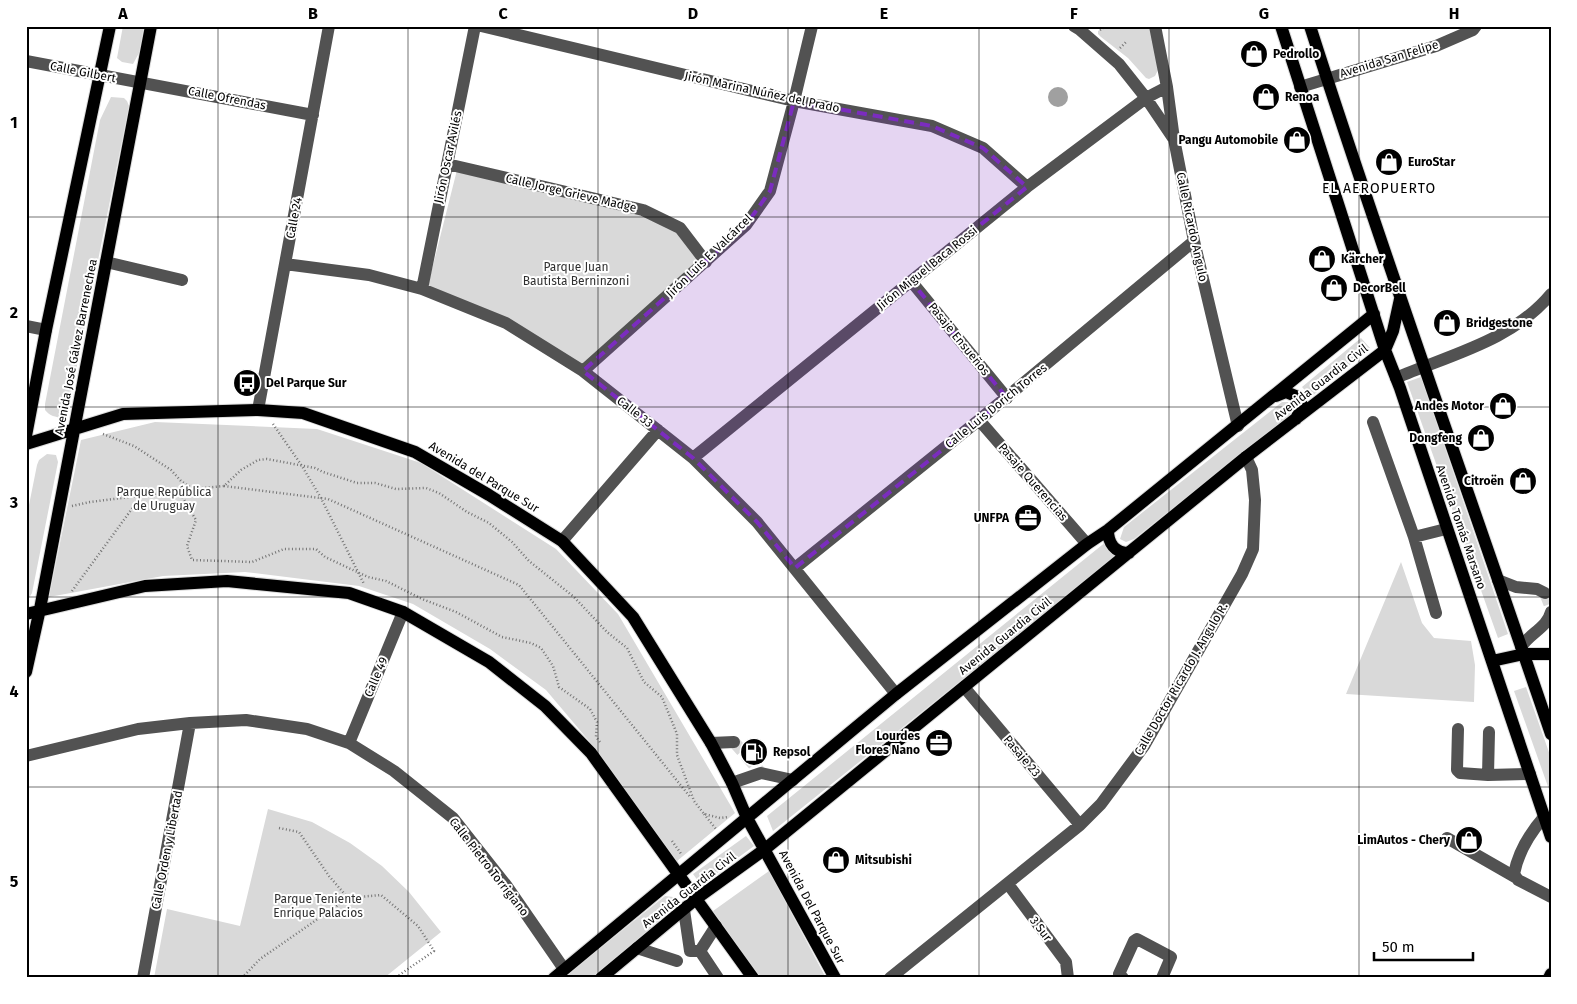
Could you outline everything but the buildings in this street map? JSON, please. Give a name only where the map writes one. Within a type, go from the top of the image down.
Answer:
[{"type":"main road","points":[[26,436],[46,330],[110,26]]},
{"type":"main road","name":"Avenida José Gálvez Barrenechea","points":[[26,672],[40,610],[151,26]]},
{"type":"main road","name":"Avenida Tomás Marsano","points":[[1281,26],[1385,350],[1551,837]]},
{"type":"main road","name":"Avenida Tomás Marsano","points":[[1310,26],[1400,299],[1425,365],[1551,734]]},
{"type":"main road","name":"Avenida Guardia Civil","points":[[601,978],[696,899],[765,849],[1246,457],[1385,350],[1393,330],[1400,299]]},
{"type":"main road","name":"Avenida Guardia Civil","points":[[554,978],[896,694],[1087,544],[1108,530],[1374,314]]},
{"type":"main road","points":[[1271,398],[1286,392],[1298,397],[1302,405],[1296,419]]},
{"type":"main road","name":"Avenida del Parque Sur","points":[[26,444],[123,414],[261,410],[303,413],[415,452],[490,495],[562,541],[633,617],[712,743],[732,782],[747,818],[765,849]]},
{"type":"main road","points":[[1108,530],[1110,543],[1119,551],[1129,553]]},
{"type":"main road","points":[[26,614],[145,586],[227,581],[349,593],[403,612],[489,662],[545,706],[591,753],[753,978]]},
{"type":"main road","points":[[1492,661],[1522,650],[1551,654]]},
{"type":"main road","name":"Avenida Del Parque Sur","points":[[765,849],[835,978]]},
{"type":"main road","points":[[1549,978],[1551,974]]},
{"type":"street","name":"Calle 24","points":[[261,410],[285,264],[329,26]]},
{"type":"street","name":"Jirón Oscar Avilés","points":[[422,289],[475,26]]},
{"type":"street","name":"Jirón Marina Núñez del Prado","points":[[481,26],[794,101],[932,126],[983,148],[1027,187]]},
{"type":"street","name":"Jirón Luis E. Valcárcel","points":[[583,371],[746,225],[770,191],[812,26]]},
{"type":"street","name":"Calle Ricardo Angulo","points":[[1155,26],[1194,241],[1238,426]]},
{"type":"street","name":"Avenida San Felipe","points":[[1300,87],[1436,46],[1473,30],[1476,26]]},
{"type":"street","points":[[1080,27],[1118,64],[1146,98],[1174,139]]},
{"type":"street","name":"Calle Gilbert","points":[[26,61],[140,82]]},
{"type":"street","name":"Calle Ofrendas","points":[[140,82],[313,115]]},
{"type":"street","name":"Jirón Miguel Baca Rossi","points":[[693,458],[1027,187],[1146,98],[1167,87]]},
{"type":"street","name":"Calle Jorge Grieve Madge","points":[[447,164],[642,210],[680,228],[706,262]]},
{"type":"street","name":"Calle Luis Dorich Torres","points":[[795,568],[1006,398],[1194,241]]},
{"type":"street","points":[[106,262],[182,280]]},
{"type":"street","name":"Calle 33","points":[[285,264],[369,275],[422,289],[506,323],[583,371],[693,458],[757,522],[896,694]]},
{"type":"street","name":"Pasaje Ensueños","points":[[911,281],[1006,398]]},
{"type":"street","points":[[1396,378],[1507,331],[1539,308],[1551,294]]},
{"type":"street","points":[[26,326],[46,330]]},
{"type":"street","name":"Pasaje Querencias","points":[[979,420],[1087,544]]},
{"type":"street","points":[[1373,422],[1414,537],[1436,613]]},
{"type":"street","points":[[562,541],[658,430]]},
{"type":"street","name":"Calle Doctor Ricardo J. Angulo R.","points":[[890,978],[1080,826],[1101,804],[1144,746],[1242,574],[1253,549],[1255,500],[1252,470],[1246,457]]},
{"type":"street","points":[[1414,537],[1446,529]]},
{"type":"street","points":[[1498,580],[1516,587],[1537,589],[1545,593]]},
{"type":"street","name":"Calle 49","points":[[348,743],[403,612]]},
{"type":"street","points":[[1522,650],[1528,638],[1544,626],[1551,614]]},
{"type":"street","name":"Pasaje 23","points":[[964,687],[1080,826]]},
{"type":"street","name":"Calle Pietro Torrigiano","points":[[26,756],[138,729],[190,722],[246,720],[308,729],[348,743],[394,772],[452,818],[506,885],[564,969]]},
{"type":"street","name":"Calle Orden y Libertad","points":[[143,978],[190,722]]},
{"type":"street","points":[[1458,729],[1457,770],[1460,773],[1488,775],[1530,774]]},
{"type":"street","points":[[1488,775],[1489,732]]},
{"type":"street","points":[[712,743],[734,742]]},
{"type":"street","points":[[732,782],[761,773],[793,780]]},
{"type":"street","points":[[1515,877],[1516,864],[1528,838],[1532,830],[1544,817]]},
{"type":"street","points":[[1447,838],[1525,884],[1551,897]]},
{"type":"street","name":"3 Sur","points":[[1008,884],[1066,962],[1068,978]]},
{"type":"street","points":[[684,910],[695,951],[718,978]]},
{"type":"street","points":[[695,951],[716,926]]},
{"type":"street","points":[[1123,978],[1119,974],[1134,941],[1137,939],[1171,957],[1162,978]]},
{"type":"street","points":[[637,948],[677,961]]},
{"type":"path","points":[[1118,49],[1126,42]]},
{"type":"path","points":[[261,410],[302,466],[321,498],[371,600]]},
{"type":"path","points":[[102,434],[134,446],[171,470],[192,489]]},
{"type":"path","points":[[224,486],[241,470],[258,460],[267,459],[315,468],[357,484],[375,483],[396,489],[426,488],[439,493],[466,512],[489,523],[529,561],[574,597],[607,632],[627,648],[644,682],[662,697],[677,734],[677,755],[694,801]]},
{"type":"path","points":[[59,510],[90,502],[224,486],[328,498],[520,585],[723,838]]},
{"type":"path","points":[[62,605],[142,495]]},
{"type":"path","points":[[704,814],[720,818],[736,816],[747,818]]},
{"type":"path","points":[[279,828],[299,832],[329,876],[348,898]]},
{"type":"path","points":[[242,978],[260,959],[348,898],[381,895],[418,926],[434,951],[395,978]]},
{"type":"highlighted area","points":[[794,101],[932,126],[983,148],[1027,187],[911,281],[1007,398],[795,568],[757,522],[693,458],[583,371],[746,225],[770,191]]},
{"type":"green space","points":[[123,26],[144,26],[139,53],[133,64],[122,62],[117,58]]},
{"type":"green space","points":[[1105,26],[1151,26],[1158,70],[1155,76],[1149,79],[1146,78],[1128,58],[1098,34],[1098,31]]},
{"type":"green space","points":[[111,97],[124,98],[129,106],[69,405],[66,414],[63,418],[60,418],[47,412],[45,404],[100,120]]},
{"type":"green space","name":"Parque Juan Bautista Berninzoni","points":[[457,170],[641,214],[678,232],[700,262],[583,366],[428,285]]},
{"type":"green space","points":[[1361,338],[1370,348],[1311,397],[1302,387]]},
{"type":"green space","points":[[1421,377],[1508,634],[1498,638],[1407,382]]},
{"type":"green space","points":[[1282,402],[1288,402],[1293,408],[1290,415],[1134,539],[1126,542],[1120,539],[1124,527]]},
{"type":"green space","name":"Parque República de Uruguay","points":[[155,422],[317,429],[421,463],[556,549],[618,614],[735,813],[677,861],[589,741],[546,690],[490,649],[413,604],[359,586],[245,572],[163,576],[49,597],[81,440]]},
{"type":"green space","points":[[47,454],[56,455],[58,462],[32,593],[26,603],[26,520],[37,465],[39,460]]},
{"type":"green space","points":[[1107,541],[1118,555],[773,831],[767,816]]},
{"type":"green space","points":[[1401,562],[1422,623],[1434,638],[1471,641],[1475,665],[1474,702],[1346,694]]},
{"type":"green space","points":[[1526,687],[1551,758],[1551,795],[1514,691]]},
{"type":"green space","name":"Parque Teniente Enrique Palacios","points":[[268,809],[312,822],[350,843],[382,866],[409,892],[441,932],[384,978],[154,978],[167,909],[240,926]]},
{"type":"green space","points":[[746,836],[754,846],[701,885],[693,874]]},
{"type":"green space","points":[[769,871],[826,978],[760,978],[713,911]]},
{"type":"green space","points":[[665,896],[673,897],[676,907],[592,978],[563,978]]},
{"type":"shaded area","points":[[1058,87],[1065,90],[1068,97],[1065,104],[1058,107],[1051,104],[1048,97],[1051,90]]},
{"type":"tunnel","points":[[1545,593],[1551,608]]},
{"type":"tunnel","points":[[734,742],[761,773]]},
{"type":"place","name":"Pedrollo","points":[[1254,54]]},
{"type":"place","name":"Renoa","points":[[1266,97]]},
{"type":"place","name":"Pangu Automobile","points":[[1297,140]]},
{"type":"place","name":"EuroStar","points":[[1389,162]]},
{"type":"place","name":"Kärcher","points":[[1322,259]]},
{"type":"place","name":"DecorBell","points":[[1334,288]]},
{"type":"place","name":"Bridgestone","points":[[1447,323]]},
{"type":"place","name":"Del Parque Sur","points":[[247,383]]},
{"type":"place","name":"Andes Motor","points":[[1503,406]]},
{"type":"place","name":"Dongfeng","points":[[1481,438]]},
{"type":"place","name":"Citroën","points":[[1523,481]]},
{"type":"place","name":"UNFPA","points":[[1028,518]]},
{"type":"place","name":"Lourdes Flores Nano","points":[[939,743]]},
{"type":"place","name":"Repsol","points":[[754,752]]},
{"type":"place","name":"LimAutos - Chery","points":[[1469,840]]},
{"type":"place","name":"Mitsubishi","points":[[836,860]]},
{"type":"district","name":"EL AEROPUERTO","points":[[1379,188]]}]
